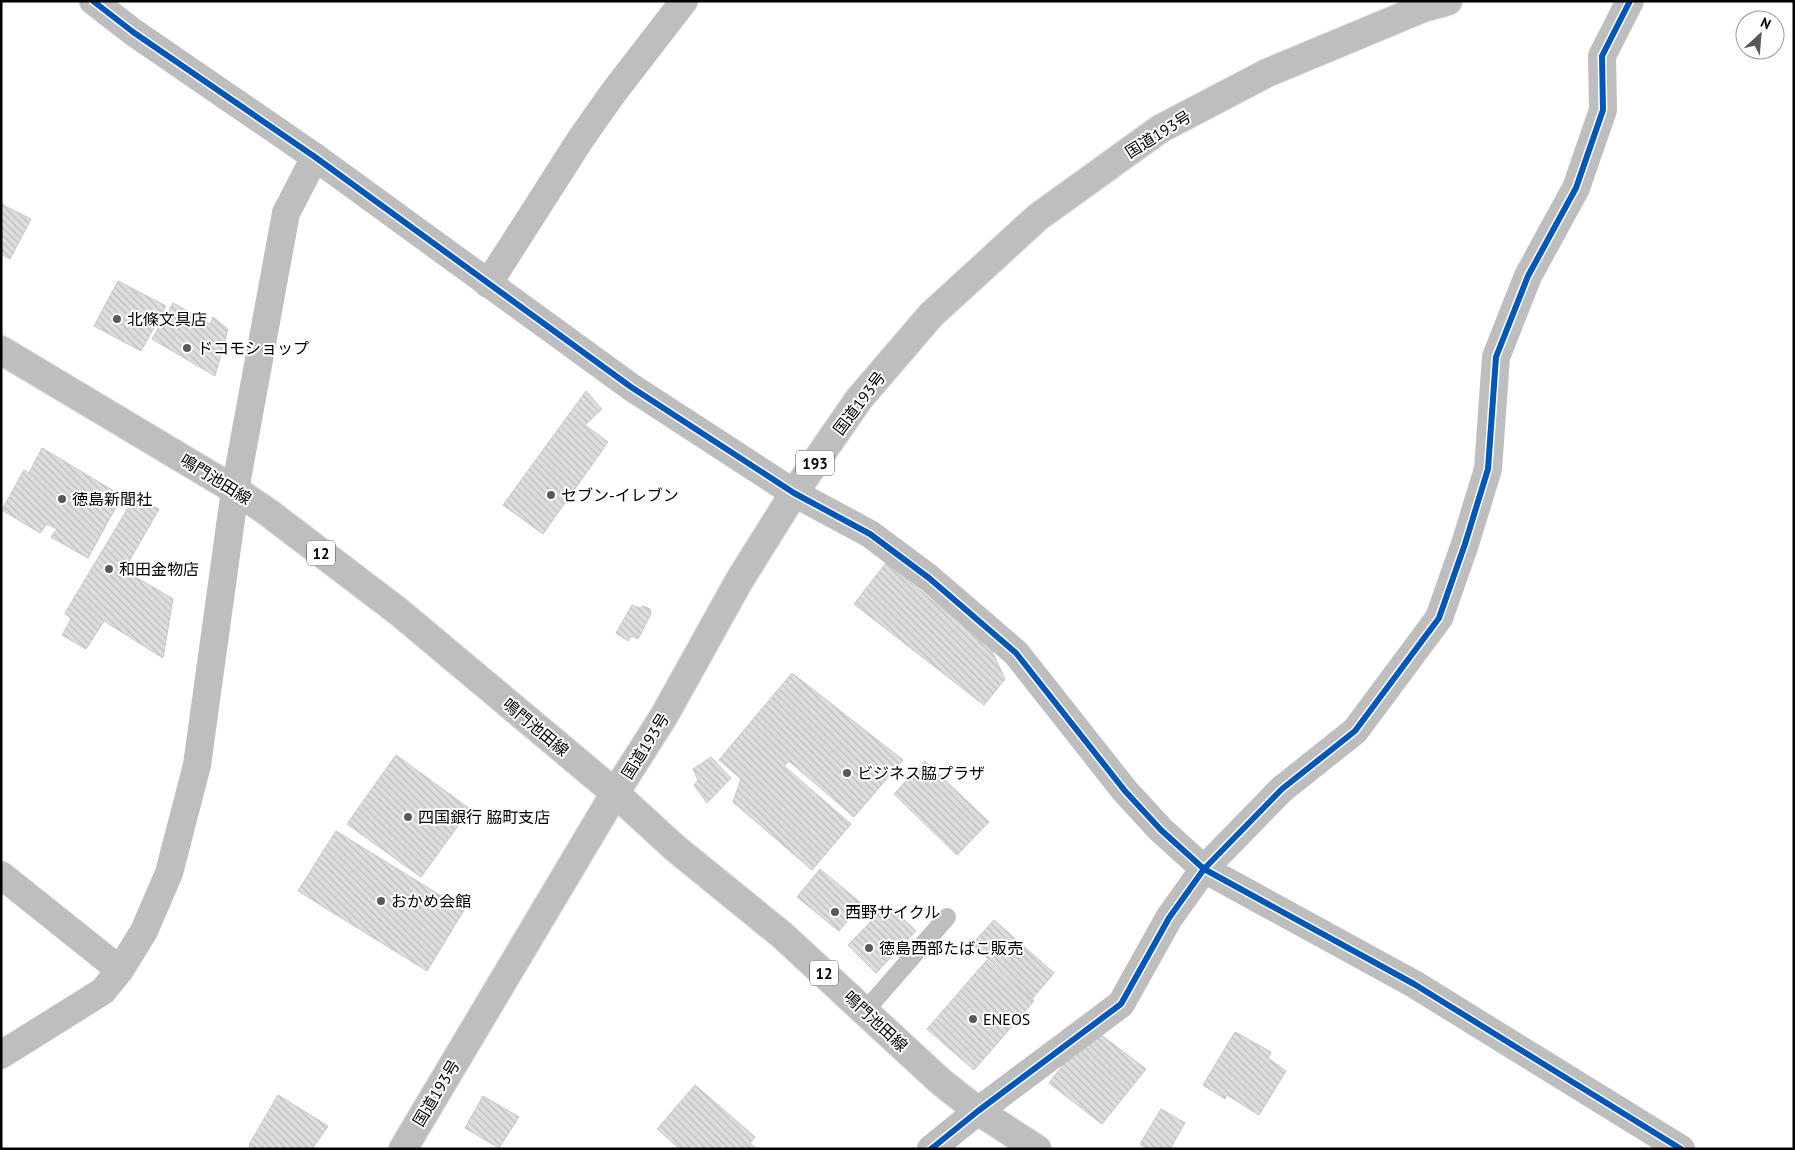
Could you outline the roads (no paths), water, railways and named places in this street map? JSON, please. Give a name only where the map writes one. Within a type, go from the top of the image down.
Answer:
[{"type":"main road","points":[[93,1],[133,32],[315,157],[631,388],[794,493],[870,534],[928,578],[1016,653],[1125,792],[1161,830],[1204,869],[1414,984],[1681,1149]]},
{"type":"main road","points":[[488,284],[580,140],[613,93],[684,1]]},
{"type":"main road","name":"国道193号","points":[[403,1149],[615,793],[664,716],[739,580],[794,493],[859,399],[931,315],[1038,217],[1168,124],[1267,73],[1423,8],[1448,1]]},
{"type":"main road","points":[[931,1149],[978,1111],[1121,1004],[1169,918],[1204,869],[1282,789],[1355,731],[1439,618],[1465,544],[1488,469],[1496,357],[1528,276],[1576,188],[1603,110],[1602,56],[1630,1]]},
{"type":"main road","points":[[1,1055],[103,991],[120,970],[144,931],[169,873],[197,765],[235,490],[286,213],[315,157]]},
{"type":"main road","name":"鳴門池田線","points":[[1,350],[235,490],[269,513],[399,612],[615,793],[675,848],[782,935],[940,1081],[978,1111],[1037,1149]]},
{"type":"main road","points":[[1,875],[120,970]]},
{"type":"lane","points":[[865,1011],[947,917]]},
{"type":"place","name":"北條文具店","points":[[117,319]]},
{"type":"place","name":"ドコモショップ","points":[[187,348]]},
{"type":"place","name":"セブン-イレブン","points":[[551,495]]},
{"type":"place","name":"徳島新聞社","points":[[62,499]]},
{"type":"place","name":"和田金物店","points":[[109,569]]},
{"type":"place","name":"ビジネス脇プラザ","points":[[847,773]]},
{"type":"place","name":"四国銀行 脇町支店","points":[[408,817]]},
{"type":"place","name":"おかめ会館","points":[[381,901]]},
{"type":"place","name":"西野サイクル","points":[[835,912]]},
{"type":"place","name":"徳島西部たばこ販売","points":[[869,948]]},
{"type":"place","name":"ENEOS","points":[[973,1019]]}]
